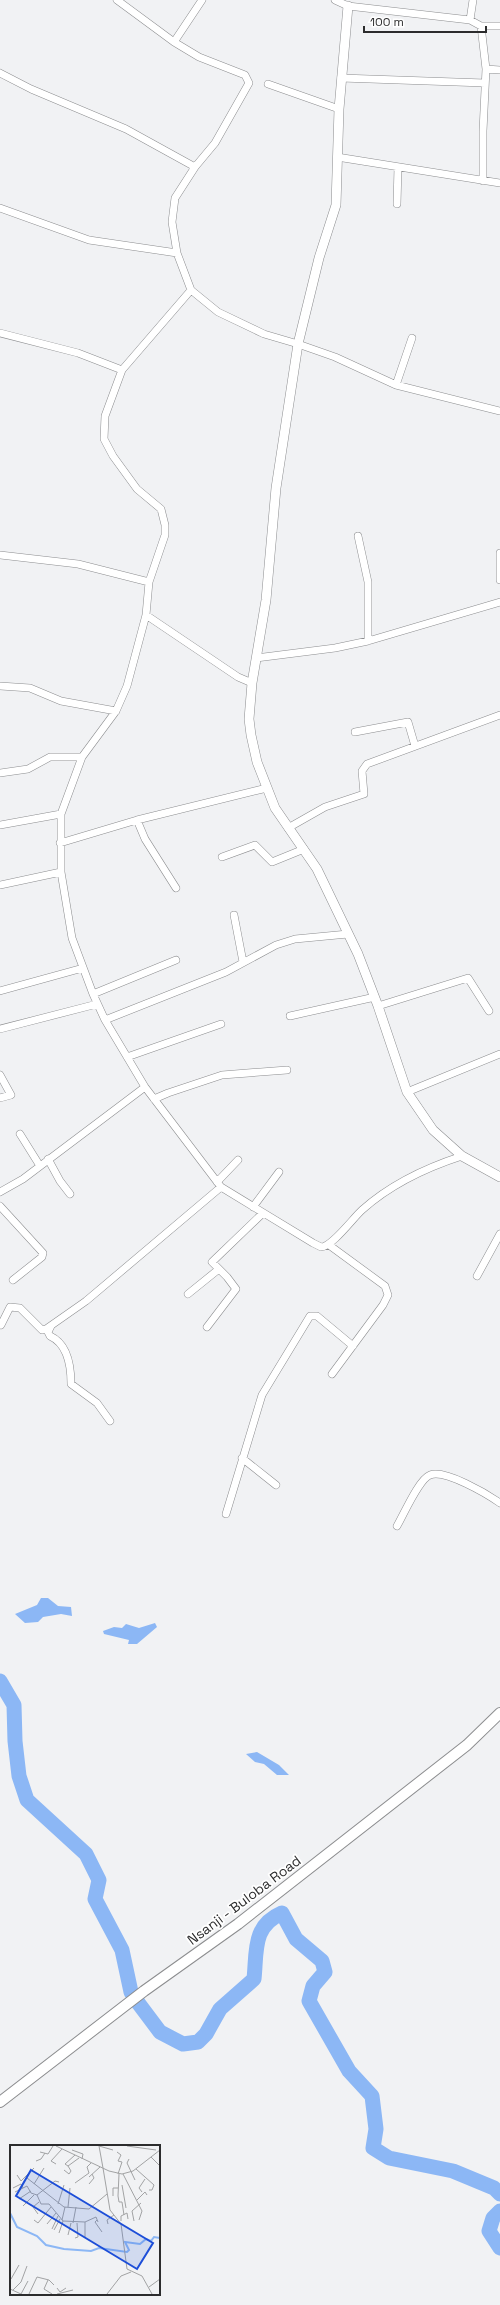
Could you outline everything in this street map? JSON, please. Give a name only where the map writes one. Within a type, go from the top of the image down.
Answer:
[{"type":"main road","name":"Nsanji - Buloba Road","points":[[0,2102],[125,2005],[245,1919],[467,1745],[500,1713]]},
{"type":"street","points":[[117,0],[174,42],[199,57],[245,74],[249,83],[216,143],[194,167],[175,198],[172,210],[177,253],[191,290],[218,312],[264,334],[335,357],[396,385],[500,411]]},
{"type":"street","points":[[174,42],[202,0]]},
{"type":"street","points":[[335,0],[348,6],[470,20],[481,26],[500,26]]},
{"type":"street","points":[[470,20],[472,0]]},
{"type":"street","points":[[348,6],[339,109],[336,205],[319,258],[298,344],[276,488],[266,600],[252,684],[249,719],[251,735],[257,762],[275,808],[318,869],[348,934],[375,997],[406,1092],[433,1130],[462,1156],[500,1177]]},
{"type":"street","points":[[481,26],[486,69],[483,181]]},
{"type":"street","points":[[486,69],[500,70]]},
{"type":"street","points":[[0,73],[31,89],[126,129],[194,167]]},
{"type":"street","points":[[341,78],[485,83]]},
{"type":"street","points":[[268,84],[339,109]]},
{"type":"street","points":[[337,157],[500,183]]},
{"type":"street","points":[[396,204],[398,167]]},
{"type":"street","points":[[0,208],[89,240],[177,253]]},
{"type":"street","points":[[191,290],[122,370],[105,416],[104,439],[112,456],[137,489],[161,509],[165,535],[149,582],[146,615],[134,664],[116,711],[82,757],[61,814],[61,872],[72,938],[97,1004],[127,1057],[145,1087],[219,1184],[253,1207],[312,1243],[321,1247],[329,1245],[361,1211],[382,1193],[431,1166],[462,1156]]},
{"type":"street","points":[[0,333],[78,353],[122,370]]},
{"type":"street","points":[[396,385],[412,338]]},
{"type":"street","points":[[358,536],[368,582],[368,641]]},
{"type":"street","points":[[500,553],[500,580]]},
{"type":"street","points":[[0,555],[78,564],[149,582]]},
{"type":"street","points":[[256,658],[335,648],[368,641],[500,602]]},
{"type":"street","points":[[146,615],[238,677],[252,684]]},
{"type":"street","points":[[0,686],[30,688],[62,701],[116,711]]},
{"type":"street","points":[[288,828],[325,807],[364,794],[362,771],[367,764],[500,715]]},
{"type":"street","points":[[355,732],[408,722],[415,746]]},
{"type":"street","points":[[0,773],[28,769],[50,757],[82,757]]},
{"type":"street","points":[[60,843],[137,820],[267,788]]},
{"type":"street","points":[[0,825],[61,814]]},
{"type":"street","points":[[137,820],[145,839],[176,888]]},
{"type":"street","points":[[222,857],[256,845],[272,862],[304,849]]},
{"type":"street","points":[[0,885],[61,872]]},
{"type":"street","points":[[234,915],[243,962]]},
{"type":"street","points":[[105,1020],[226,972],[276,945],[295,939],[348,934]]},
{"type":"street","points":[[93,994],[176,960]]},
{"type":"street","points":[[0,991],[83,968]]},
{"type":"street","points":[[378,1006],[468,978],[489,1011]]},
{"type":"street","points":[[290,1016],[375,997]]},
{"type":"street","points":[[0,1030],[97,1004]]},
{"type":"street","points":[[127,1057],[221,1024]]},
{"type":"street","points":[[406,1092],[500,1054]]},
{"type":"street","points":[[154,1099],[222,1075],[287,1070]]},
{"type":"street","points":[[0,1075],[11,1095],[0,1098]]},
{"type":"street","points":[[0,1192],[23,1179],[145,1087]]},
{"type":"street","points":[[20,1134],[40,1166]]},
{"type":"street","points":[[48,1159],[60,1181],[70,1194]]},
{"type":"street","points":[[1,1325],[10,1308],[20,1308],[42,1330],[51,1326],[86,1301],[219,1184],[238,1160]]},
{"type":"street","points":[[253,1207],[278,1172]]},
{"type":"street","points":[[0,1206],[43,1254],[42,1257],[12,1280]]},
{"type":"street","points":[[207,1326],[236,1289],[212,1262],[263,1213]]},
{"type":"street","points":[[477,1276],[500,1234]]},
{"type":"street","points":[[329,1245],[385,1286],[388,1290],[388,1295],[383,1306],[332,1374]]},
{"type":"street","points":[[188,1294],[219,1270]]},
{"type":"street","points":[[226,1514],[262,1395],[310,1316],[317,1316],[353,1346]]},
{"type":"street","points":[[51,1326],[48,1332],[50,1336],[58,1340],[66,1350],[71,1384],[97,1403],[110,1421]]},
{"type":"street","points":[[242,1458],[276,1484]]},
{"type":"street","points":[[398,1526],[422,1481],[430,1474],[439,1474],[467,1484],[500,1503]]},
{"type":"water","points":[[41,1598],[48,1598],[58,1606],[71,1607],[72,1616],[61,1614],[43,1617],[38,1622],[25,1623],[15,1614],[37,1605]]},
{"type":"water","points":[[155,1623],[157,1627],[137,1644],[128,1644],[129,1640],[104,1634],[103,1631],[114,1627],[122,1628],[126,1624],[139,1628]]},
{"type":"water","points":[[257,1752],[279,1765],[289,1775],[277,1775],[264,1764],[255,1762],[246,1754]]},
{"type":"waterway","points":[[0,1681],[14,1705],[15,1741],[19,1776],[27,1800],[86,1854],[99,1880],[95,1899],[122,1950],[131,1992],[160,2032],[183,2044],[198,2042],[206,2034],[220,2009],[254,1979],[256,1949],[261,1932],[272,1918],[282,1913],[296,1939],[322,1961],[325,1972],[313,1986],[309,2001],[349,2071],[372,2096],[376,2129],[373,2148],[389,2158],[453,2171],[494,2188],[500,2194]]},
{"type":"waterway","points":[[500,2211],[493,2218],[489,2231],[500,2248]]}]
